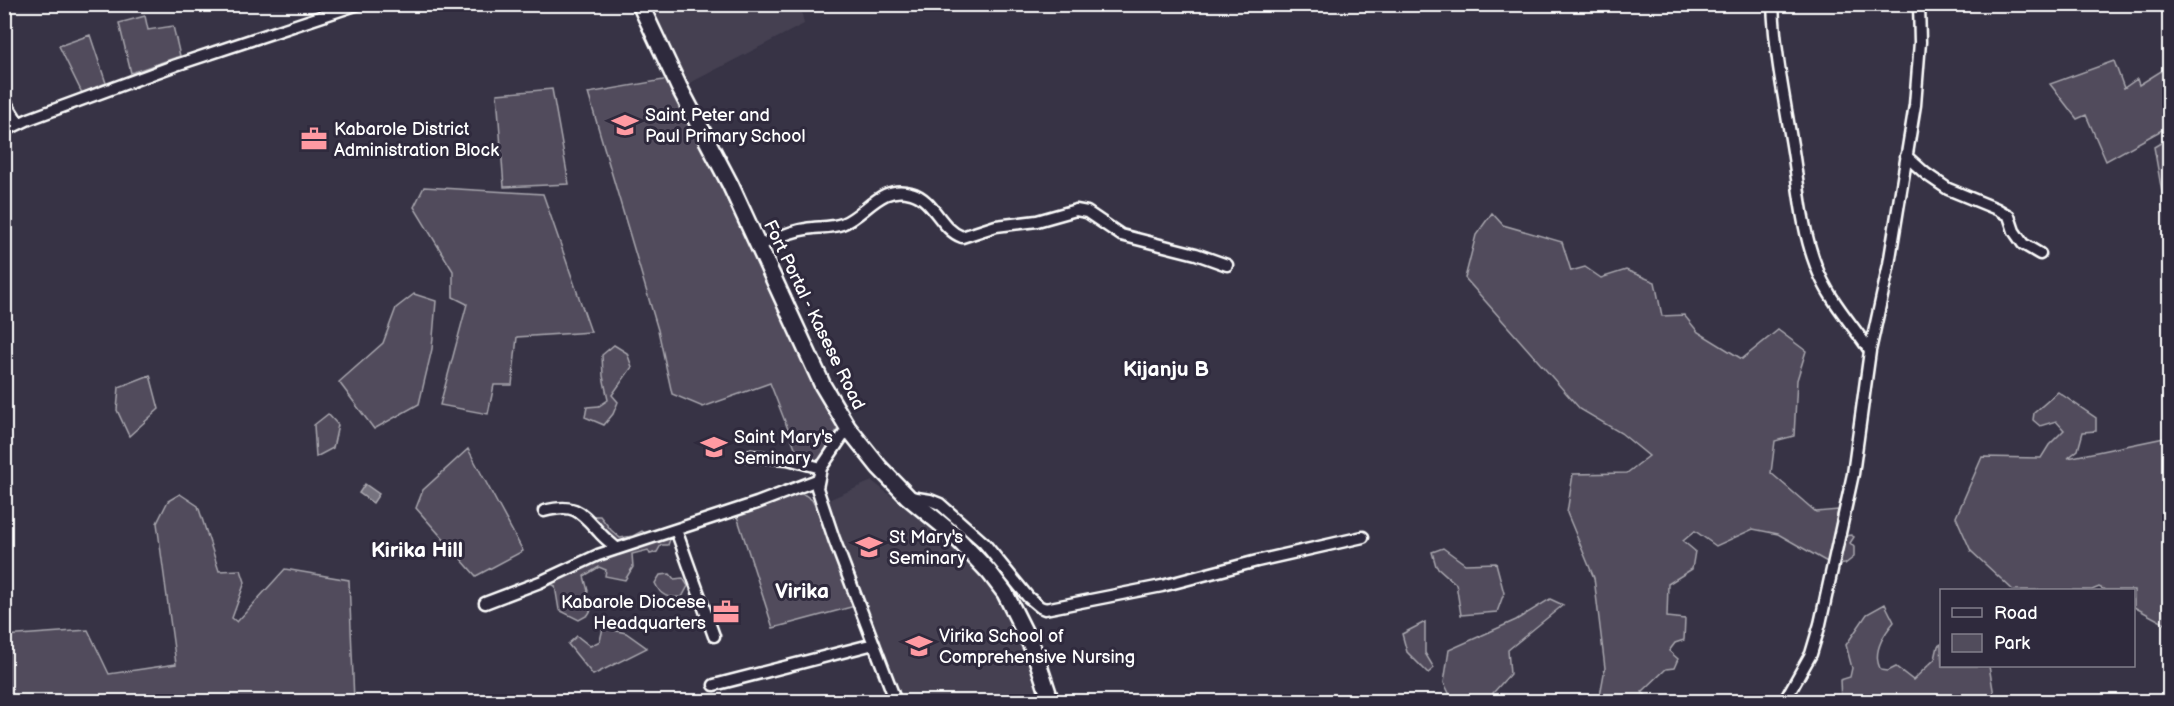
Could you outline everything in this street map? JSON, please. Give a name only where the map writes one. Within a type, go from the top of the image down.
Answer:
[{"type":"highway","name":"Fort Portal - Kasese Road","points":[[640,4],[758,246],[823,386],[848,428],[879,467],[908,497],[952,534],[989,572],[1005,593],[1035,653],[1051,702]]},
{"type":"street","points":[[4,131],[29,119],[176,65],[359,4]]},
{"type":"street","points":[[1773,4],[1775,46],[1807,240],[1816,268],[1829,292],[1870,351]]},
{"type":"street","points":[[1784,702],[1811,654],[1821,624],[1852,474],[1870,351],[1889,264],[1918,73],[1919,4]]},
{"type":"street","points":[[4,100],[10,120],[29,119]]},
{"type":"street","points":[[1906,156],[1948,189],[2009,216],[2014,231],[2023,244],[2040,254]]},
{"type":"street","points":[[758,246],[794,231],[841,225],[881,196],[903,192],[912,193],[930,205],[955,235],[962,237],[996,226],[1037,221],[1076,210],[1087,212],[1120,235],[1227,265]]},
{"type":"street","points":[[848,428],[821,468],[817,480],[819,498],[896,702]]},
{"type":"street","points":[[750,456],[788,459],[821,468]]},
{"type":"street","points":[[485,603],[617,549],[757,503],[817,480]]},
{"type":"street","points":[[908,497],[940,504],[984,543],[1028,597],[1045,609],[1162,586],[1363,537]]},
{"type":"street","points":[[544,511],[562,508],[574,509],[582,513],[617,549]]},
{"type":"street","points":[[676,530],[714,636]]},
{"type":"street","points":[[714,686],[874,644]]},
{"type":"shaded area","points":[[647,5],[800,5],[804,24],[686,85]]},
{"type":"shaded area","points":[[872,481],[927,524],[969,562],[1004,604],[1034,675],[1041,701],[901,701],[826,501]]},
{"type":"shaded area","points":[[365,484],[379,494],[373,503],[359,493]]},
{"type":"green space","points":[[145,16],[148,30],[173,26],[180,56],[131,73],[119,23]]},
{"type":"green space","points":[[90,35],[106,83],[82,93],[59,46]]},
{"type":"green space","points":[[2114,61],[2124,88],[2137,79],[2139,85],[2169,66],[2169,126],[2106,161],[2086,115],[2077,119],[2050,84]]},
{"type":"green space","points":[[669,79],[781,312],[840,425],[819,461],[798,455],[770,383],[703,407],[672,394],[658,330],[588,93]]},
{"type":"green space","points":[[552,89],[569,184],[504,187],[497,94]]},
{"type":"green space","points":[[2169,138],[2169,195],[2163,198],[2154,147]]},
{"type":"green space","points":[[424,187],[543,194],[591,332],[517,337],[512,385],[494,385],[488,414],[440,405],[467,304],[453,297],[453,271],[414,207]]},
{"type":"green space","points":[[1492,213],[1503,225],[1562,242],[1571,271],[1585,267],[1601,278],[1626,270],[1655,282],[1662,316],[1684,315],[1698,332],[1742,359],[1778,330],[1806,351],[1797,380],[1794,436],[1775,441],[1771,473],[1816,512],[1838,510],[1829,563],[1778,534],[1753,529],[1716,546],[1695,531],[1683,541],[1695,551],[1692,569],[1668,584],[1667,617],[1685,619],[1684,640],[1675,643],[1669,651],[1678,659],[1674,668],[1666,669],[1642,692],[1652,701],[1599,701],[1605,668],[1594,578],[1567,513],[1573,474],[1627,473],[1649,456],[1621,433],[1580,409],[1465,278],[1476,235]]},
{"type":"green space","points":[[414,294],[436,301],[432,349],[419,404],[374,429],[339,382],[383,343],[396,308]]},
{"type":"green space","points":[[614,345],[627,353],[632,367],[612,395],[618,402],[613,414],[604,425],[585,417],[587,407],[599,406],[608,400],[602,355]]},
{"type":"green space","points":[[150,375],[159,409],[129,436],[117,410],[119,387]]},
{"type":"green space","points":[[2058,392],[2096,418],[2096,431],[2083,432],[2078,450],[2068,458],[2169,437],[2169,626],[2135,608],[2135,589],[2099,587],[2094,589],[2012,589],[1971,551],[1956,517],[1982,457],[2041,458],[2049,445],[2064,430],[2056,421],[2040,426],[2033,420],[2034,413]]},
{"type":"green space","points":[[328,414],[338,425],[333,448],[316,457],[314,425]]},
{"type":"green space","points":[[468,449],[523,551],[476,576],[416,508],[423,490]]},
{"type":"green space","points":[[795,493],[805,495],[812,500],[821,517],[855,606],[773,628],[736,513]]},
{"type":"green space","points":[[180,494],[198,506],[219,571],[241,570],[245,582],[232,618],[237,622],[285,569],[349,580],[354,701],[5,701],[5,636],[88,630],[109,674],[176,664],[157,523],[168,501]]},
{"type":"green space","points":[[589,516],[600,516],[620,538],[633,536],[642,531],[650,536],[618,546]]},
{"type":"green space","points":[[672,534],[668,545],[661,545],[657,552],[650,554],[648,550],[632,554],[633,567],[625,580],[605,576],[606,570],[599,567],[584,576],[588,591],[585,602],[591,610],[588,615],[579,620],[559,610],[555,586],[546,581],[600,557]]},
{"type":"green space","points":[[1851,535],[1854,537],[1850,543],[1854,547],[1854,557],[1845,564],[1834,565],[1839,537]]},
{"type":"green space","points":[[1443,548],[1465,564],[1496,563],[1504,593],[1497,612],[1461,615],[1456,584],[1436,566],[1432,552]]},
{"type":"green space","points":[[670,574],[674,579],[683,578],[688,586],[682,597],[666,596],[657,588],[655,583],[660,575]]},
{"type":"green space","points":[[1550,599],[1563,605],[1508,650],[1510,674],[1493,693],[1492,701],[1453,701],[1444,683],[1449,650],[1516,620]]},
{"type":"green space","points":[[1885,604],[1894,622],[1882,638],[1878,651],[1878,664],[1881,670],[1888,671],[1896,667],[1913,680],[1935,659],[1940,645],[1940,667],[1989,667],[1995,701],[1841,701],[1840,680],[1850,677],[1852,668],[1846,645],[1867,614]]},
{"type":"green space","points":[[1425,622],[1425,653],[1434,668],[1428,673],[1407,652],[1402,634]]},
{"type":"green space","points":[[603,628],[626,633],[647,648],[593,675],[568,644],[577,636],[590,646],[600,641]]},
{"type":"place","name":"Saint Peter and Paul Primary School","points":[[625,125]]},
{"type":"place","name":"Kabarole District Administration Block","points":[[314,139]]},
{"type":"place","name":"Saint Mary's Seminary","points":[[714,447]]},
{"type":"place","name":"St Mary's Seminary","points":[[869,547]]},
{"type":"place","name":"Kabarole Diocese Headquarters","points":[[726,612]]},
{"type":"place","name":"Virika School of Comprehensive Nursing","points":[[919,646]]},
{"type":"district","name":"Kijanju B","points":[[1166,369]]},
{"type":"district","name":"Kirika Hill","points":[[417,550]]},
{"type":"district","name":"Virika","points":[[802,591]]}]
